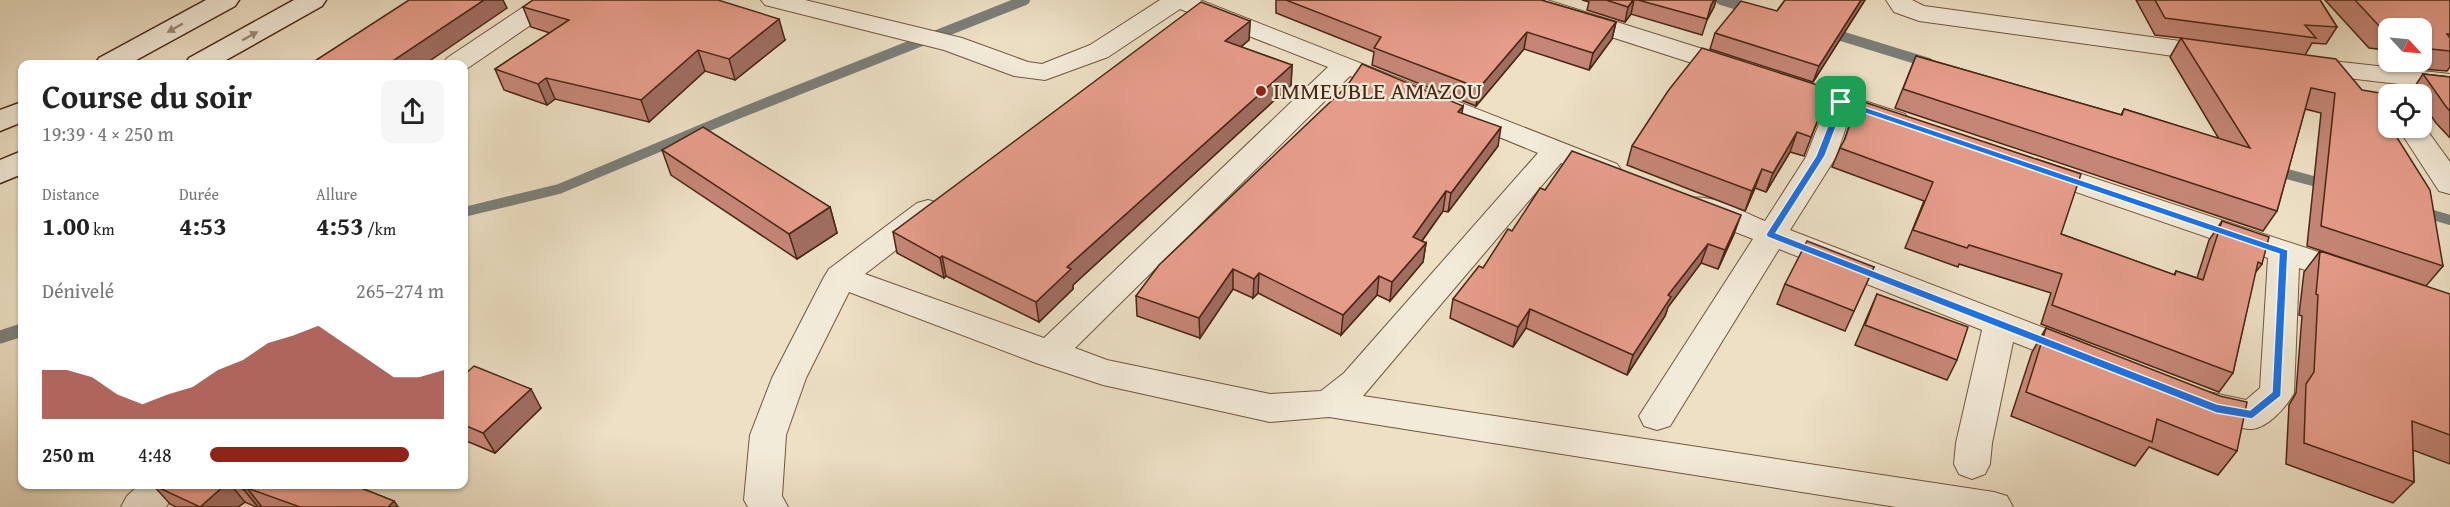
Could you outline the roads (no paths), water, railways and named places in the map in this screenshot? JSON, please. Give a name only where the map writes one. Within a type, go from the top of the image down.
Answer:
[{"type":"main road","points":[[116,60],[226,0]]},
{"type":"main road","points":[[206,60],[313,0]]},
{"type":"main road","points":[[0,122],[18,113]]},
{"type":"main road","points":[[0,173],[18,163]]},
{"type":"street","points":[[462,60],[551,0]]},
{"type":"street","points":[[774,0],[953,44],[1024,70],[1045,72],[1099,51],[1186,3]]},
{"type":"street","points":[[1521,0],[1919,128]]},
{"type":"street","points":[[1899,0],[1904,7],[1919,13],[2246,58]]},
{"type":"street","points":[[1186,3],[1631,180]]},
{"type":"street","points":[[1113,72],[1186,3]]},
{"type":"street","points":[[2281,63],[2378,84]]},
{"type":"street","points":[[1048,354],[1346,65]]},
{"type":"street","points":[[2405,84],[2450,82]]},
{"type":"street","points":[[1657,416],[1821,156],[1841,102]]},
{"type":"street","points":[[2419,138],[2450,184]]},
{"type":"street","points":[[1329,404],[1356,381],[1556,151]]},
{"type":"street","points":[[2007,158],[2373,282]]},
{"type":"street","points":[[769,507],[763,500],[768,435],[789,378],[840,277],[953,192]]},
{"type":"street","points":[[1674,197],[2111,367]]},
{"type":"street","points":[[2174,392],[2216,408],[2252,415],[2277,393],[2284,252]]},
{"type":"street","points":[[840,277],[1103,372],[1270,408],[1329,404],[1994,507]]},
{"type":"street","points":[[1972,464],[1974,443],[2000,324]]},
{"type":"waterway","points":[[468,211],[559,189],[738,114],[1025,0]]},
{"type":"waterway","points":[[1721,0],[1751,9]]},
{"type":"waterway","points":[[1828,32],[1929,63]]},
{"type":"waterway","points":[[2272,170],[2328,185]]},
{"type":"waterway","points":[[2419,211],[2450,220]]},
{"type":"waterway","points":[[0,337],[18,331]]},
{"type":"place","name":"IMMEUBLE AMAZOU","points":[[1261,91]]}]
